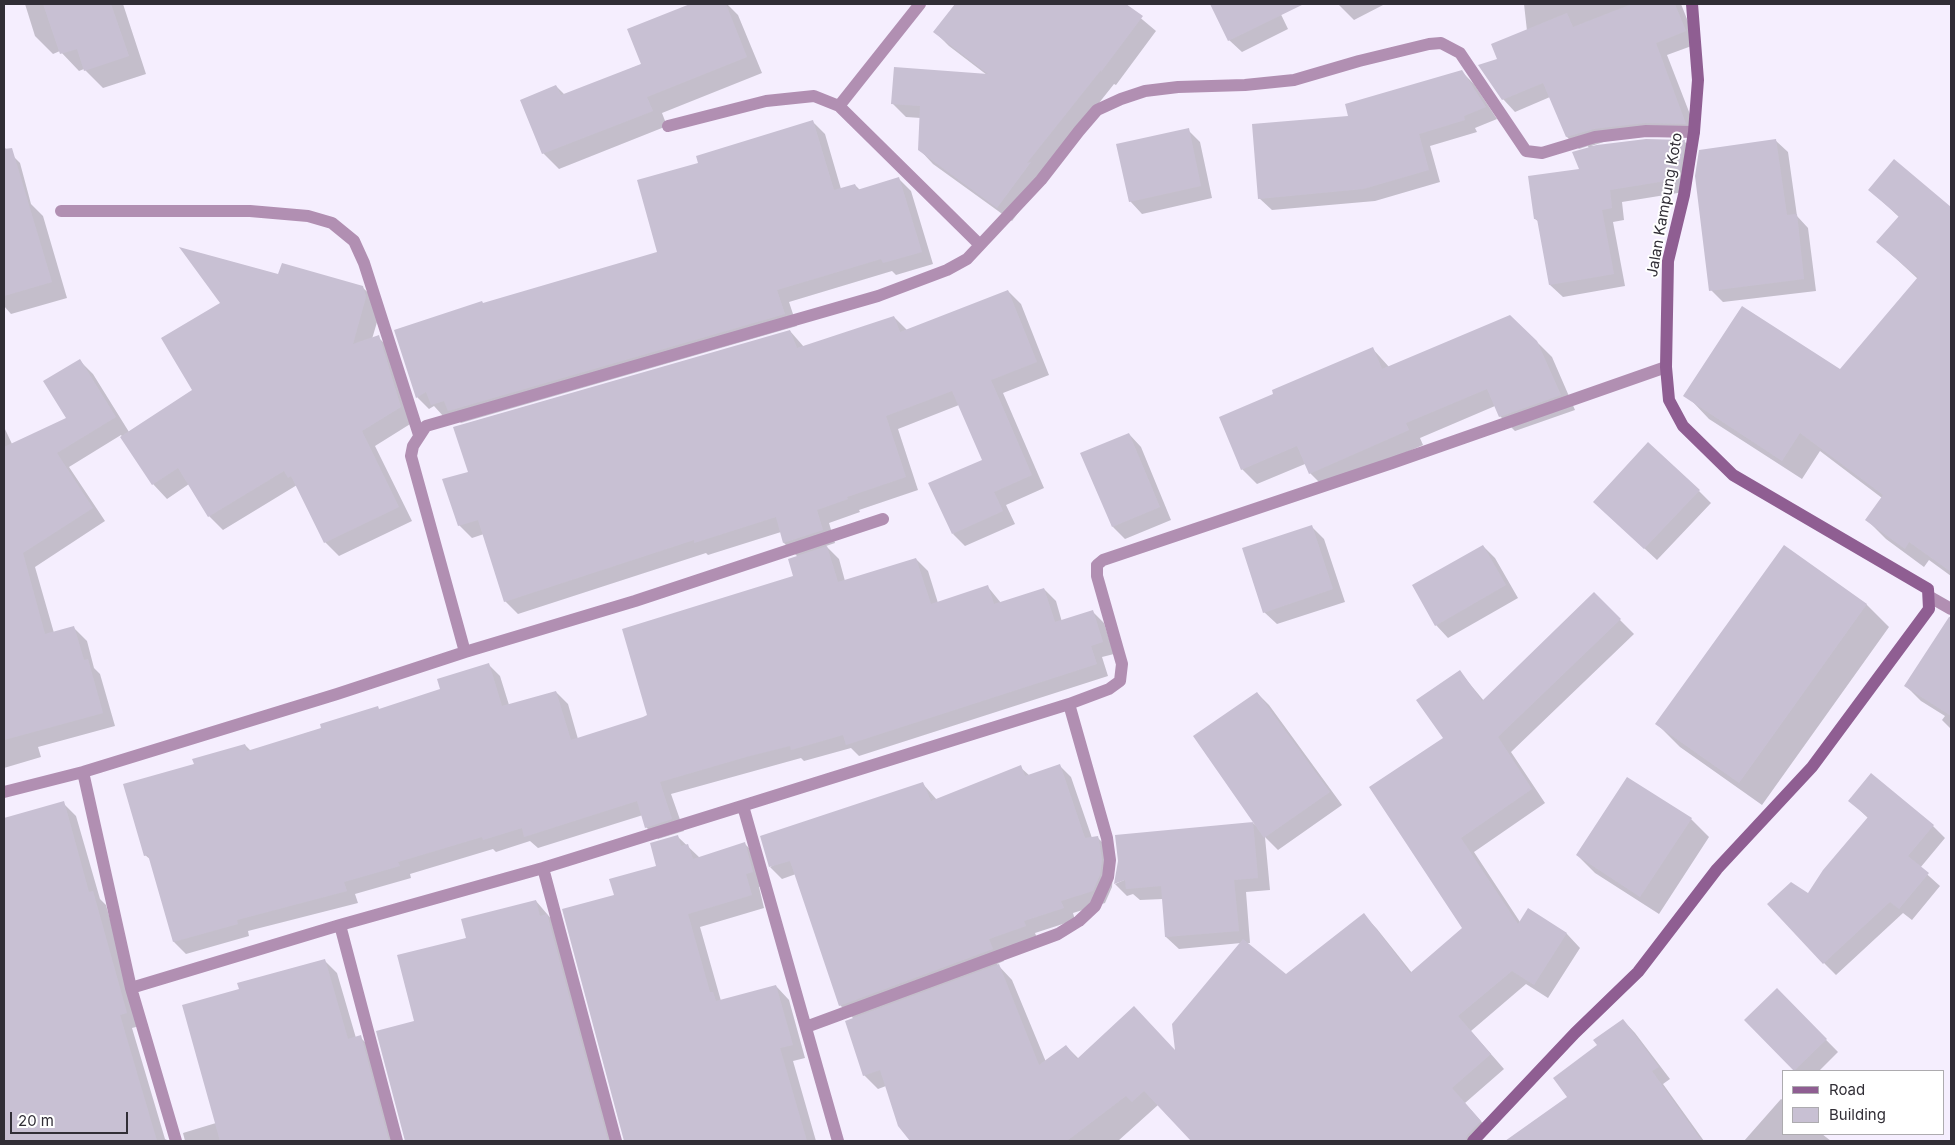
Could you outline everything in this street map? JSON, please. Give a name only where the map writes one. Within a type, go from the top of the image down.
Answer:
[{"type":"street","points":[[839,106],[920,4]]},
{"type":"street","name":"Jalan Kampung Koto","points":[[1692,4],[1698,80],[1694,132],[1684,196],[1668,261],[1666,367],[1669,400],[1683,426],[1733,475],[1918,582],[1928,589],[1930,597]]},
{"type":"street","points":[[465,652],[411,456],[413,446],[426,426],[878,296],[947,270],[967,260],[1041,180],[1078,131],[1097,110],[1122,99],[1145,91],[1170,88],[1244,85],[1294,80],[1429,44],[1441,44],[1460,53],[1526,151],[1542,153],[1595,137],[1646,131],[1694,132]]},
{"type":"street","points":[[668,126],[788,97],[814,96],[839,106],[980,245]]},
{"type":"street","points":[[61,211],[250,211],[308,216],[332,223],[354,241],[364,263],[419,435]]},
{"type":"street","points":[[131,988],[340,925],[543,868],[1069,704],[1109,689],[1120,681],[1122,664],[1097,576],[1097,565],[1103,560],[1666,367]]},
{"type":"street","points":[[4,792],[83,772],[337,694],[465,652],[634,601],[883,520]]},
{"type":"street","points":[[1473,1141],[1575,1033],[1638,972],[1717,869],[1812,766],[1929,609],[1930,597],[1951,609]]},
{"type":"street","points":[[806,1027],[1058,934],[1079,921],[1095,906],[1108,877],[1110,860],[1106,838],[1069,704]]},
{"type":"street","points":[[83,772],[131,988],[176,1141]]},
{"type":"street","points":[[743,806],[838,1141]]},
{"type":"street","points":[[543,868],[616,1141]]},
{"type":"street","points":[[340,925],[396,1141]]},
{"type":"building","points":[[43,4],[111,4],[129,56],[84,71],[77,49],[60,54]]},
{"type":"building","points":[[690,4],[726,4],[747,57],[647,97],[653,111],[542,154],[520,100],[556,85],[561,95],[641,64],[627,29]]},
{"type":"building","points":[[955,4],[1126,4],[1143,16],[1101,72],[1101,70],[1027,163],[1031,162],[997,208],[918,150],[920,106],[891,104],[894,67],[988,74],[933,32]]},
{"type":"building","points":[[1210,4],[1304,4],[1228,41]]},
{"type":"building","points":[[1632,4],[1675,4],[1686,31],[1656,43],[1686,124],[1645,123],[1594,129],[1566,137],[1543,83],[1502,100],[1478,65],[1497,59],[1491,44],[1567,13],[1573,27]]},
{"type":"building","points":[[1462,70],[1486,107],[1464,116],[1465,120],[1419,134],[1429,170],[1363,189],[1258,199],[1252,124],[1348,116],[1345,104]]},
{"type":"building","points":[[813,120],[834,190],[855,184],[857,190],[899,177],[922,252],[883,263],[881,259],[777,290],[785,314],[448,411],[444,401],[431,405],[426,392],[416,398],[394,330],[482,301],[483,303],[657,252],[637,180],[698,163],[696,156]]},
{"type":"building","points":[[1189,128],[1201,186],[1129,202],[1116,144]]},
{"type":"building","points":[[1646,139],[1685,140],[1678,179],[1610,190],[1612,208],[1602,210],[1614,274],[1549,285],[1537,219],[1534,219],[1528,176],[1579,169],[1572,152],[1597,145]]},
{"type":"building","points":[[1776,139],[1787,215],[1797,214],[1804,279],[1709,291],[1695,176],[1699,150]]},
{"type":"building","points":[[12,148],[52,282],[4,296],[4,149]]},
{"type":"building","points":[[1894,159],[1951,207],[1951,572],[1909,542],[1905,549],[1865,520],[1883,495],[1800,433],[1782,461],[1683,396],[1742,306],[1840,369],[1918,277],[1876,242],[1899,216],[1868,190]]},
{"type":"building","points":[[179,247],[278,274],[282,263],[363,286],[366,297],[353,344],[379,335],[401,407],[362,431],[399,507],[324,543],[291,476],[288,478],[284,471],[208,517],[178,468],[152,485],[120,437],[192,390],[161,338],[220,303]]},
{"type":"building","points":[[1008,290],[1037,362],[991,380],[1032,475],[994,492],[1003,511],[952,534],[928,483],[982,460],[952,391],[886,416],[906,477],[847,497],[848,499],[817,510],[823,530],[783,543],[776,517],[694,543],[694,540],[504,602],[478,520],[458,526],[442,479],[468,472],[453,427],[790,330],[797,348],[894,316],[900,332]]},
{"type":"building","points":[[1510,315],[1537,341],[1561,395],[1499,417],[1487,389],[1406,423],[1409,430],[1309,474],[1297,446],[1241,470],[1219,417],[1273,394],[1272,390],[1373,347],[1382,369]]},
{"type":"building","points":[[80,359],[116,417],[57,453],[93,508],[23,553],[45,634],[74,626],[84,660],[88,659],[103,713],[4,740],[4,447],[66,418],[43,381]]},
{"type":"building","points":[[1129,433],[1160,507],[1112,527],[1080,453]]},
{"type":"building","points":[[1648,442],[1700,490],[1644,549],[1593,502]]},
{"type":"building","points":[[1312,525],[1333,589],[1263,613],[1242,548]]},
{"type":"building","points":[[1483,545],[1506,585],[1435,626],[1412,585]]},
{"type":"building","points":[[1784,545],[1867,604],[1739,783],[1655,724]]},
{"type":"building","points":[[827,546],[838,582],[916,558],[931,604],[988,585],[994,604],[1044,588],[1055,622],[1093,610],[1103,642],[1091,646],[1097,664],[846,745],[843,735],[791,750],[790,746],[746,757],[660,782],[672,819],[645,828],[637,801],[524,837],[522,828],[483,840],[482,837],[398,862],[400,866],[344,882],[347,891],[237,920],[238,924],[173,942],[148,855],[144,856],[123,784],[194,764],[192,759],[245,744],[247,751],[321,728],[320,724],[378,706],[379,709],[440,689],[437,679],[489,663],[502,706],[556,691],[571,740],[643,717],[647,715],[622,629],[793,576],[788,559]]},
{"type":"building","points":[[1594,592],[1621,619],[1498,737],[1532,789],[1461,838],[1518,924],[1528,908],[1567,933],[1534,985],[1512,971],[1458,1016],[1491,1054],[1452,1088],[1481,1121],[1467,1135],[1465,1141],[1191,1141],[1144,1091],[1132,1102],[1126,1096],[1067,1141],[910,1141],[898,1126],[880,1070],[863,1076],[845,1021],[999,964],[1039,1065],[1066,1045],[1077,1059],[1134,1006],[1175,1050],[1172,1024],[1243,939],[1286,974],[1364,913],[1410,973],[1462,928],[1369,787],[1443,738],[1416,700],[1460,670],[1482,701]]},
{"type":"building","points":[[1949,617],[1951,617],[1951,716],[1904,686]]},
{"type":"building","points":[[1257,692],[1330,792],[1264,838],[1193,736]]},
{"type":"building","points":[[1060,764],[1085,838],[1098,836],[1102,860],[1100,875],[1093,891],[1061,901],[1064,908],[1024,921],[1026,926],[989,939],[993,949],[839,1006],[790,861],[769,867],[760,836],[923,782],[931,801],[1021,765],[1025,776]]},
{"type":"building","points":[[1871,773],[1934,825],[1908,856],[1929,873],[1899,909],[1890,902],[1823,964],[1767,904],[1791,882],[1808,893],[1823,870],[1868,817],[1848,801]]},
{"type":"building","points":[[1627,777],[1692,818],[1640,897],[1576,855]]},
{"type":"building","points":[[64,801],[89,892],[93,891],[127,1013],[120,1015],[157,1141],[4,1141],[4,818]]},
{"type":"building","points":[[1253,822],[1258,878],[1234,880],[1239,931],[1165,937],[1161,886],[1126,889],[1125,880],[1114,884],[1118,861],[1115,835]]},
{"type":"building","points":[[678,835],[681,846],[688,844],[693,859],[745,842],[753,872],[746,874],[752,895],[688,914],[710,992],[713,992],[716,1001],[776,985],[793,1045],[780,1048],[807,1141],[624,1141],[562,909],[614,895],[609,879],[656,866],[650,843]]},
{"type":"building","points":[[536,900],[540,916],[547,914],[608,1141],[405,1141],[376,1031],[414,1021],[397,955],[466,938],[461,919]]},
{"type":"building","points":[[325,959],[348,1039],[361,1035],[389,1141],[220,1141],[182,1005],[239,989],[237,983]]},
{"type":"building","points":[[1777,988],[1827,1039],[1793,1070],[1744,1020]]},
{"type":"building","points":[[1623,1019],[1659,1067],[1652,1071],[1702,1141],[1505,1141],[1567,1097],[1553,1078],[1597,1045],[1593,1040]]}]
